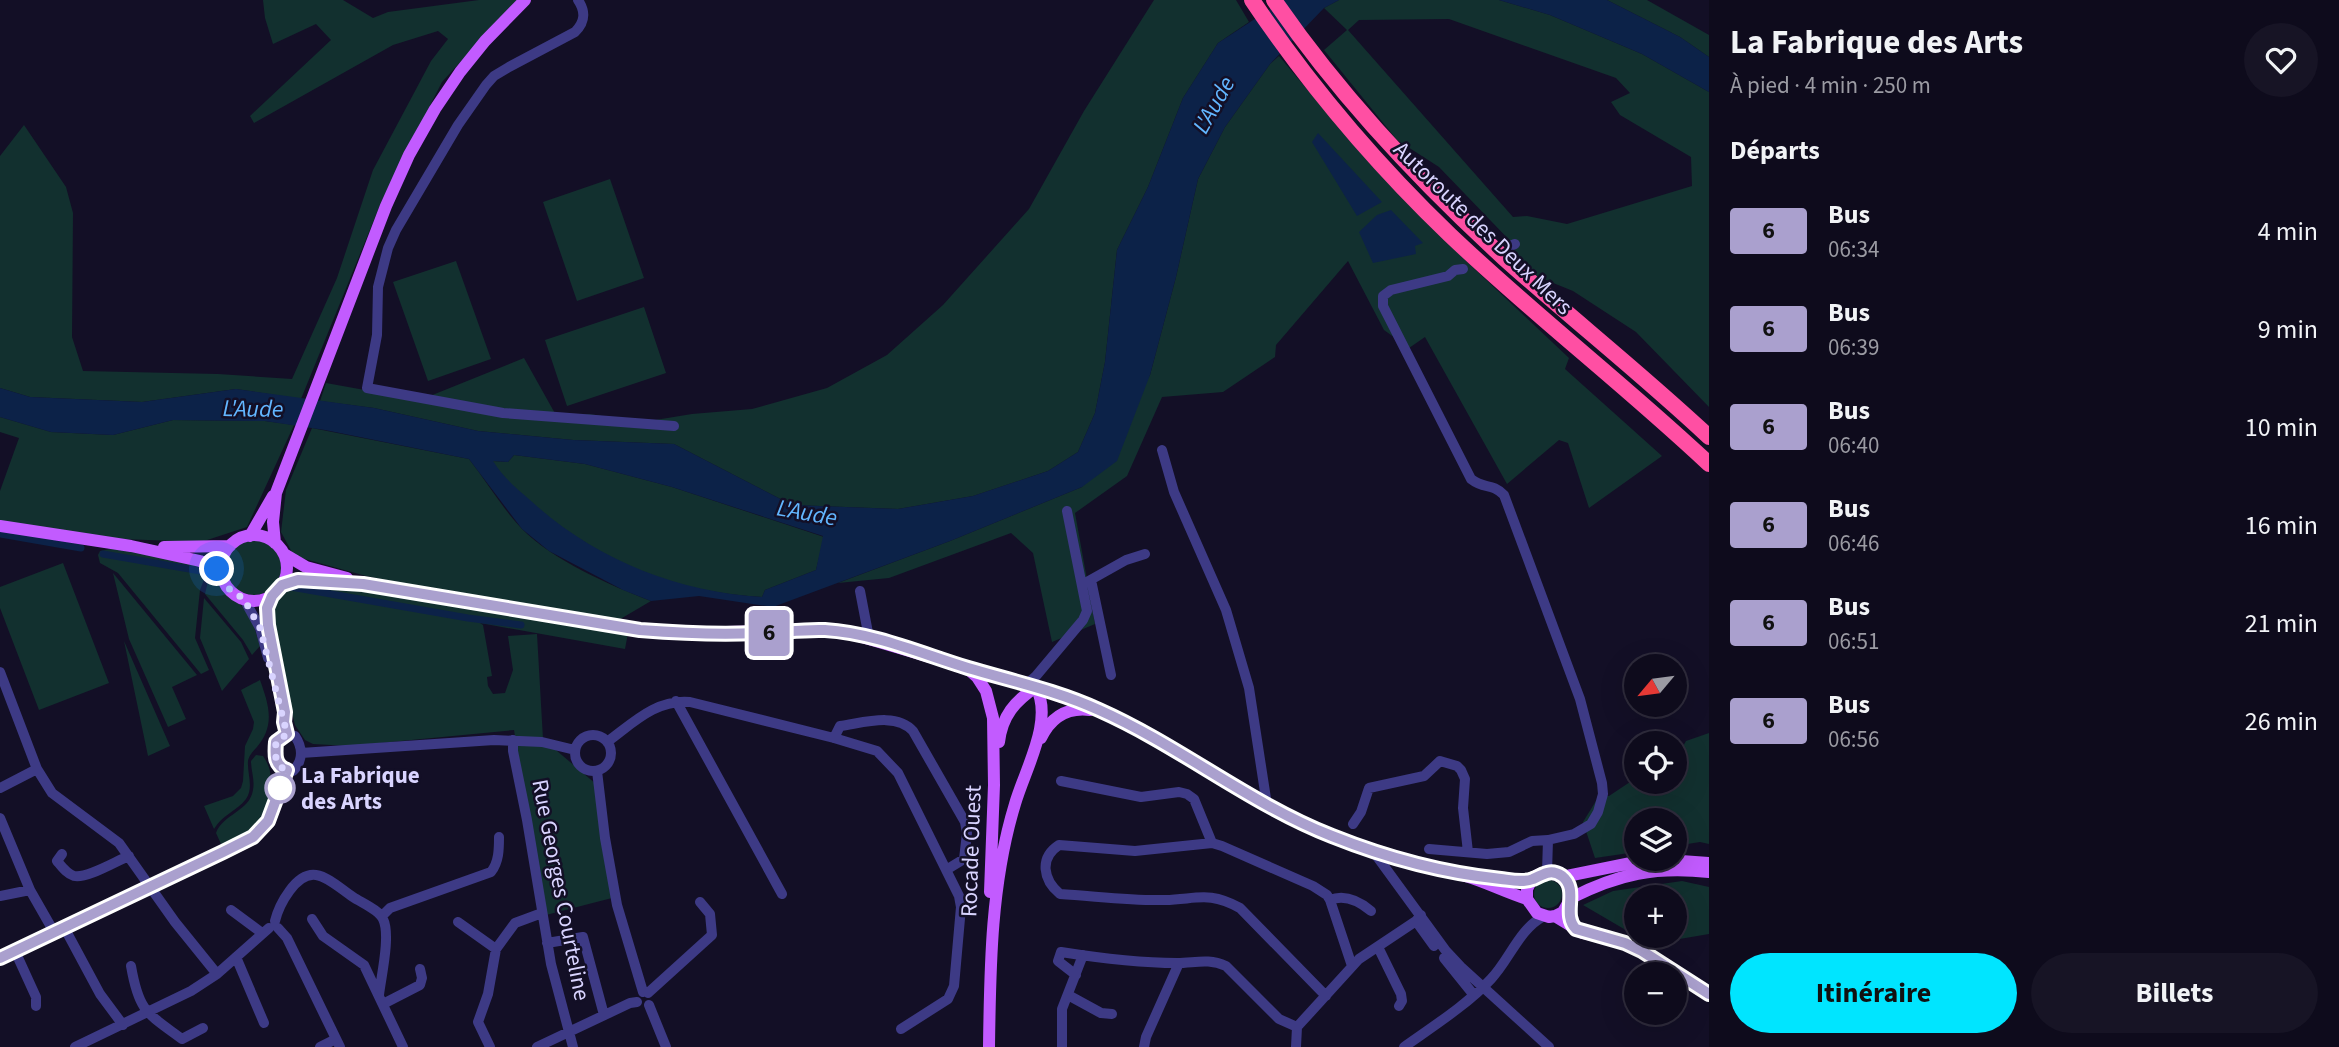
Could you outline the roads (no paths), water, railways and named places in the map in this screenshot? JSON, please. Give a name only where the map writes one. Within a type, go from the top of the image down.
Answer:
[{"type":"highway","name":"Autoroute des Deux Mers","points":[[1252,0],[1314,85],[1387,171],[1450,235],[1709,464]]},
{"type":"highway","name":"Autoroute des Deux Mers","points":[[1274,0],[1328,74],[1403,159],[1468,224],[1709,438]]},
{"type":"main road","points":[[250,536],[276,493],[401,171],[435,109],[485,41],[525,2]]},
{"type":"main road","points":[[276,493],[273,522],[280,549],[287,570],[282,585],[272,596],[258,601],[244,599],[228,588],[222,571],[223,557],[230,546],[239,539],[250,536],[263,537],[280,549],[306,566],[363,584]]},
{"type":"main road","points":[[0,526],[131,546],[200,561],[222,571]]},
{"type":"main road","points":[[131,546],[230,546]]},
{"type":"main road","points":[[282,585],[304,579],[363,584],[640,630],[710,634],[825,630],[869,638],[965,667],[1034,682]]},
{"type":"main road","points":[[943,659],[965,662],[1034,682],[1101,710],[1267,805],[1337,838],[1401,860],[1465,876],[1515,881],[1532,879],[1547,872],[1562,877],[1631,863],[1709,863]]},
{"type":"main road","name":"Rocade Ouest","points":[[965,667],[977,677],[986,691],[993,718],[989,1047]]},
{"type":"main road","points":[[994,785],[1000,734],[1005,716],[1034,682]]},
{"type":"main road","name":"Rocade Ouest","points":[[991,958],[1004,843],[1042,717],[1042,698],[1034,682]]},
{"type":"main road","name":"Rocade Ouest","points":[[1033,754],[1046,727],[1064,712],[1077,708],[1101,710]]},
{"type":"main road","points":[[1550,916],[1569,902],[1610,880],[1663,869],[1709,872]]},
{"type":"main road","points":[[1465,876],[1571,924],[1583,933],[1625,943],[1642,951],[1709,994]]},
{"type":"main road","points":[[1562,877],[1570,890],[1571,924]]},
{"type":"main road","points":[[1529,904],[1527,889],[1532,879]]},
{"type":"street","points":[[578,0],[583,9],[583,20],[575,32],[494,76],[476,97],[396,230],[388,248],[378,287],[377,335],[367,388],[503,413],[674,426]]},
{"type":"street","points":[[1429,849],[1487,854],[1509,852],[1532,841],[1574,834],[1591,824],[1598,812],[1603,793],[1580,699],[1504,495],[1496,487],[1479,485],[1471,479],[1383,306],[1383,296],[1391,290],[1448,276],[1455,270],[1463,270]]},
{"type":"street","points":[[1162,450],[1174,492],[1226,610],[1249,688],[1267,805]]},
{"type":"street","points":[[1066,511],[1111,675]]},
{"type":"street","points":[[1087,582],[1145,554]]},
{"type":"street","points":[[1034,682],[1083,621],[1087,611],[1087,582]]},
{"type":"street","points":[[860,591],[869,638]]},
{"type":"street","points":[[272,596],[267,608],[268,625],[285,712],[284,719]]},
{"type":"street","points":[[244,599],[260,628],[287,734]]},
{"type":"street","points":[[0,672],[37,769],[52,793],[119,843],[217,974]]},
{"type":"street","points":[[676,701],[782,894]]},
{"type":"street","points":[[607,742],[653,709],[676,701],[690,702],[834,738],[877,751],[889,761],[898,773],[946,870],[961,907],[954,986],[948,999],[901,1029]]},
{"type":"street","points":[[834,738],[840,726],[891,720],[907,723],[913,730],[965,822],[968,833],[964,859],[946,870]]},
{"type":"street","points":[[287,734],[295,736],[299,741],[301,753],[298,766],[293,771],[280,768],[276,762],[276,742],[287,734]]},
{"type":"street","points":[[587,736],[601,737],[607,742],[611,754],[606,766],[590,771],[580,766],[575,750],[581,740],[587,736]]},
{"type":"street","points":[[301,753],[513,740],[542,742],[575,750]]},
{"type":"street","name":"Rue Georges Courteline","points":[[513,740],[514,761],[527,820],[547,943],[573,1047]]},
{"type":"street","points":[[1353,824],[1361,812],[1369,788],[1424,776],[1440,761],[1457,766],[1465,779],[1463,808],[1468,852]]},
{"type":"street","points":[[0,788],[37,769]]},
{"type":"street","points":[[0,958],[253,837],[272,814],[287,770]]},
{"type":"street","points":[[597,771],[617,905],[644,998],[666,1047]]},
{"type":"street","points":[[1060,780],[1141,797],[1187,793],[1194,799],[1212,843]]},
{"type":"street","points":[[0,818],[30,890],[123,1025]]},
{"type":"street","points":[[382,916],[390,908],[491,872],[499,850],[499,837]]},
{"type":"street","points":[[1547,872],[1548,840]]},
{"type":"street","points":[[1326,996],[1240,908],[1224,899],[1209,896],[1166,900],[1060,894],[1046,876],[1045,864],[1051,850],[1059,845],[1107,851],[1135,851],[1212,843],[1314,886],[1327,895],[1352,966]]},
{"type":"street","points":[[1373,850],[1418,918],[1478,990],[1549,1047]]},
{"type":"street","points":[[62,854],[57,861],[66,873],[74,876],[84,876],[129,856]]},
{"type":"street","points":[[75,1047],[191,991],[217,974],[271,928],[294,886],[302,878],[311,875],[327,879],[382,916],[386,928],[381,999]]},
{"type":"street","points":[[0,896],[30,890]]},
{"type":"street","points":[[1330,900],[1346,897],[1371,911]]},
{"type":"street","points":[[537,1047],[644,998],[712,935],[710,914],[700,902]]},
{"type":"street","points":[[1529,904],[1531,923]]},
{"type":"street","points":[[230,910],[287,938],[338,1043],[320,1047]]},
{"type":"street","points":[[490,1047],[478,1022],[488,994],[496,949],[515,923],[542,913]]},
{"type":"street","points":[[1404,1047],[1478,990],[1499,969],[1531,923],[1550,916]]},
{"type":"street","points":[[1296,1047],[1297,1027],[1352,966],[1418,918]]},
{"type":"street","points":[[312,919],[323,936],[363,965],[403,1047]]},
{"type":"street","points":[[458,922],[496,949]]},
{"type":"street","points":[[547,943],[583,937],[604,1015]]},
{"type":"street","points":[[1378,947],[1401,994],[1402,1001],[1399,1006]]},
{"type":"street","points":[[15,951],[36,998],[36,1006]]},
{"type":"street","points":[[1076,975],[1058,961],[1061,952],[1179,963],[1206,960],[1226,966],[1279,1019],[1297,1027]]},
{"type":"street","points":[[1062,1047],[1061,1018],[1083,955]]},
{"type":"street","points":[[236,957],[264,1023]]},
{"type":"street","points":[[1144,1047],[1179,963]]},
{"type":"street","points":[[131,967],[135,990],[147,1013],[183,1039],[203,1028]]},
{"type":"street","points":[[381,999],[420,985],[420,969]]},
{"type":"street","points":[[1068,995],[1101,1013],[1112,1014]]},
{"type":"street","points":[[98,1035],[104,1047]]},
{"type":"water","name":"L'Aude","points":[[1284,0],[1339,0],[1324,8],[1270,64],[1225,127],[1198,179],[1150,375],[1117,461],[1082,487],[950,541],[773,607],[699,596],[651,601],[623,590],[549,551],[522,529],[469,459],[325,430],[265,421],[173,420],[113,435],[51,432],[0,417],[0,388],[30,397],[142,402],[236,389],[374,408],[478,431],[573,440],[674,444],[792,505],[898,509],[973,496],[1048,471],[1078,452],[1095,413],[1105,362],[1117,250],[1148,187],[1183,98],[1218,43]],"holes":[[[514,455],[585,464],[672,487],[823,536],[816,570],[765,590],[762,597],[698,588],[667,579],[608,555],[581,539],[520,491],[493,461],[508,462]]]},
{"type":"water","points":[[1499,0],[1607,0],[1680,37],[1709,57],[1709,92],[1642,54],[1550,15]]},
{"type":"water","points":[[1318,133],[1382,202],[1357,216],[1312,142]]},
{"type":"water","points":[[1391,210],[1423,243],[1415,246],[1416,254],[1373,263],[1359,232],[1377,215]]},
{"type":"waterway","points":[[0,534],[81,548]]},
{"type":"waterway","points":[[103,554],[201,571]]},
{"type":"waterway","points":[[291,587],[521,625]]},
{"type":"place","name":"La Fabrique des Arts","points":[[280,788]]}]
